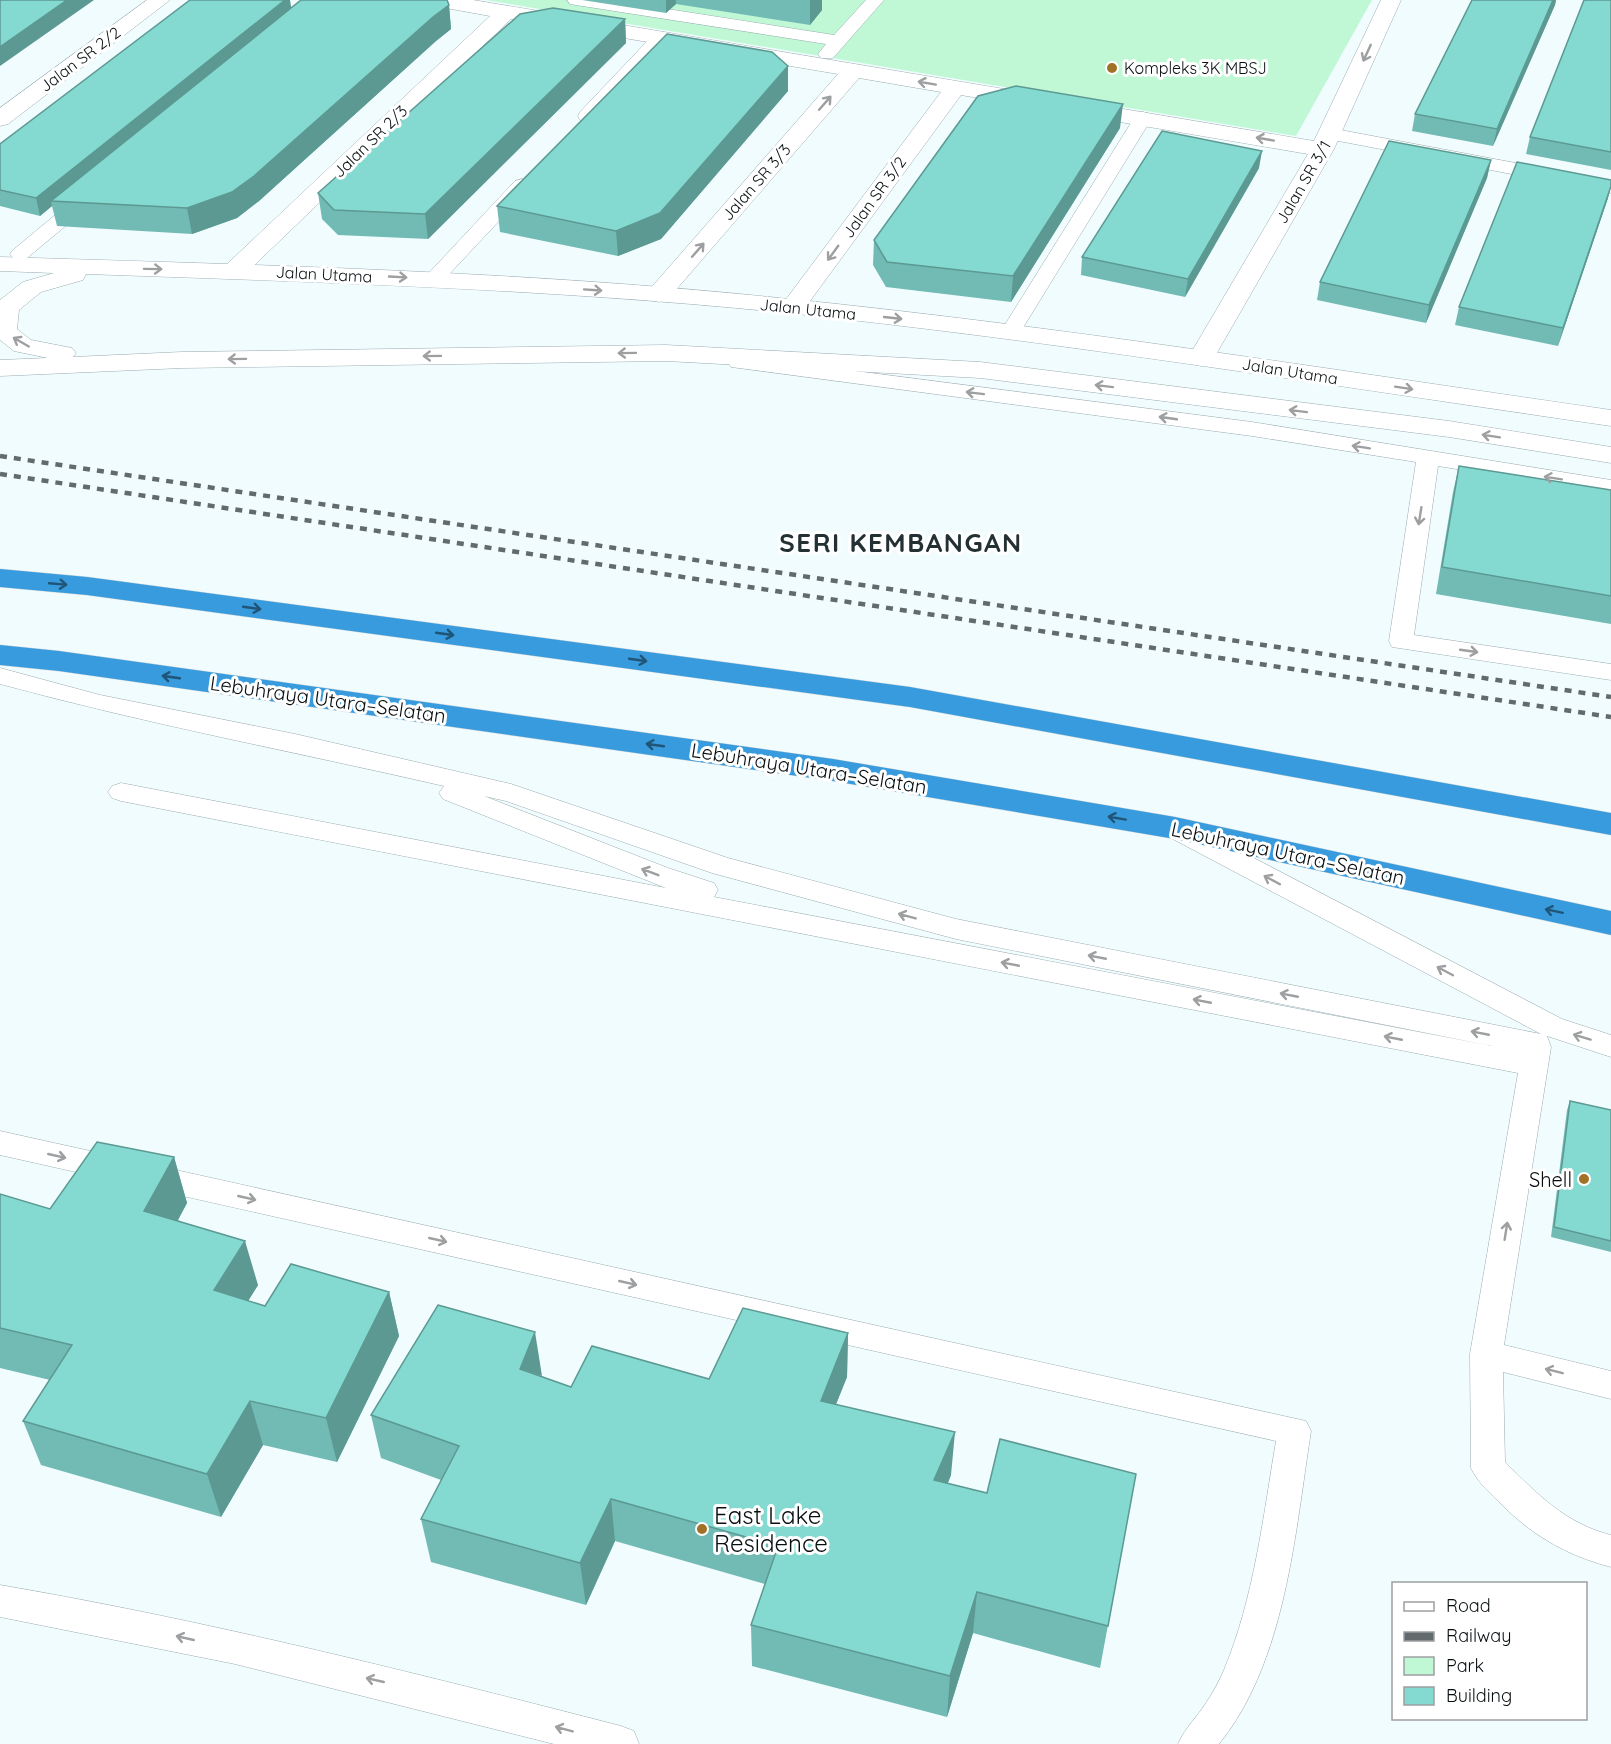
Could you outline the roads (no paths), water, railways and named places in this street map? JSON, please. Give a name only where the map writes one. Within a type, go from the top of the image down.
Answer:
[{"type":"highway","points":[[0,578],[87,586],[910,697],[1611,824]]},
{"type":"highway","name":"Lebuhraya Utara–Selatan","points":[[0,655],[59,661],[833,770],[1175,828],[1611,923]]},
{"type":"street","name":"Jalan SR 2/2","points":[[0,119],[160,0]]},
{"type":"street","points":[[435,0],[1143,118],[1326,141]]},
{"type":"street","name":"Jalan SR 3/1","points":[[1201,358],[1326,141],[1391,0]]},
{"type":"street","name":"Jalan SR 2/3","points":[[235,270],[506,12]]},
{"type":"street","name":"Jalan SR 3/3","points":[[659,294],[854,70]]},
{"type":"street","name":"Jalan SR 3/2","points":[[793,307],[956,87]]},
{"type":"street","name":"Jalan Utama","points":[[7,257],[94,268],[235,270],[434,279],[659,294],[793,307],[1011,331],[1611,418]]},
{"type":"street","points":[[94,268],[32,287],[7,307],[4,331],[23,346],[54,353],[182,360]]},
{"type":"street","name":"Jalan Utama","points":[[0,368],[182,360],[666,353],[981,370],[1449,429],[1611,455]]},
{"type":"lane","points":[[576,0],[839,41]]},
{"type":"lane","points":[[819,64],[875,0]]},
{"type":"lane","points":[[572,132],[660,38]]},
{"type":"lane","points":[[1011,331],[1143,118]]},
{"type":"lane","points":[[1326,141],[1611,188]]},
{"type":"lane","points":[[434,279],[531,176]]},
{"type":"lane","points":[[7,257],[101,186]]},
{"type":"lane","points":[[666,353],[1252,429],[1611,487]]},
{"type":"lane","points":[[1428,458],[1401,641],[1611,672]]},
{"type":"lane","points":[[0,676],[100,703],[511,793],[722,866],[956,929],[1541,1046]]},
{"type":"lane","points":[[364,759],[658,875],[805,924]]},
{"type":"lane","points":[[121,792],[805,924],[1541,1046],[1611,1046]]},
{"type":"lane","points":[[1175,828],[1541,1046]]},
{"type":"lane","points":[[1541,1046],[1486,1354],[1488,1468],[1541,1521],[1589,1547],[1611,1551]]},
{"type":"lane","points":[[0,1143],[1294,1431],[1269,1582],[1241,1675],[1213,1728],[1196,1744]]},
{"type":"lane","points":[[1486,1354],[1611,1385]]},
{"type":"lane","points":[[0,1601],[82,1615],[386,1683],[621,1744]]},
{"type":"railway","points":[[0,456],[1611,697]]},
{"type":"railway","points":[[0,474],[1611,717]]},
{"type":"place","name":"Kompleks 3K MBSJ","points":[[1112,68]]},
{"type":"place","name":"Shell","points":[[1584,1179]]},
{"type":"place","name":"East Lake Residence","points":[[702,1529]]},
{"type":"district","name":"SERI KEMBANGAN","points":[[901,542]]}]
